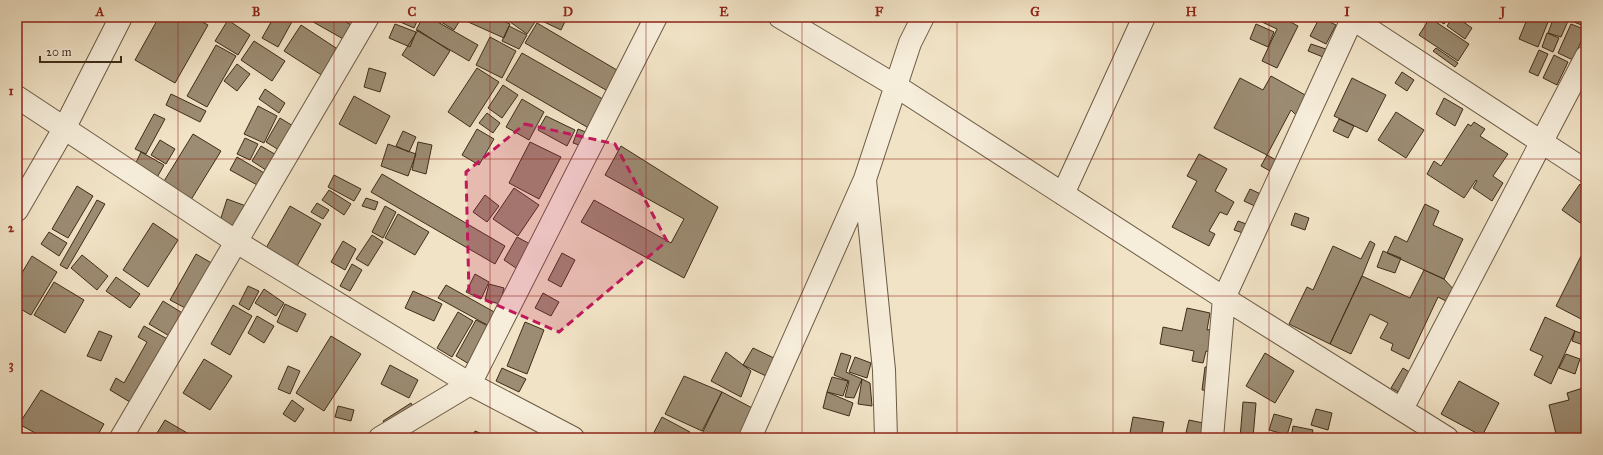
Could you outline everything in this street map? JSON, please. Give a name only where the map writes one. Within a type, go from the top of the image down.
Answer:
[{"type":"street","points":[[17,210],[65,127],[121,17]]},
{"type":"street","points":[[121,438],[235,241],[368,17]]},
{"type":"street","points":[[380,438],[470,384],[656,17]]},
{"type":"street","points":[[780,17],[896,86],[1224,298],[1447,438]]},
{"type":"street","points":[[910,17],[910,44]]},
{"type":"street","points":[[750,438],[865,179],[910,44],[923,17]]},
{"type":"street","points":[[1063,194],[1144,17]]},
{"type":"street","points":[[1212,438],[1224,298],[1352,17],[1586,171]]},
{"type":"street","points":[[1402,409],[1586,57]]},
{"type":"street","points":[[17,97],[65,127],[235,241],[470,384],[567,437]]},
{"type":"street","points":[[865,179],[884,370],[886,438]]},
{"type":"highlighted area","points":[[525,124],[615,144],[667,241],[559,332],[469,293],[466,172]]},
{"type":"building","points":[[159,17],[193,17],[208,25],[175,83],[135,60]]},
{"type":"building","points":[[274,17],[294,18],[278,47],[262,38]]},
{"type":"building","points":[[309,17],[337,17],[353,26],[345,40],[308,19]]},
{"type":"building","points":[[341,17],[360,17],[355,25]]},
{"type":"building","points":[[400,17],[419,17],[414,28],[398,21]]},
{"type":"building","points":[[423,17],[429,17],[478,45],[469,61],[416,30]]},
{"type":"building","points":[[433,17],[462,17],[454,30]]},
{"type":"building","points":[[468,17],[494,17],[510,24],[504,38],[466,21]]},
{"type":"building","points":[[503,17],[534,17],[537,19],[527,34]]},
{"type":"building","points":[[542,17],[567,17],[561,30],[540,20]]},
{"type":"building","points":[[1265,17],[1281,17],[1298,26],[1277,68],[1262,61],[1277,29],[1262,22]]},
{"type":"building","points":[[1320,17],[1336,25],[1326,44],[1310,36]]},
{"type":"building","points":[[1433,17],[1449,17],[1444,24]]},
{"type":"building","points":[[1453,17],[1456,17],[1472,28],[1465,39],[1447,26]]},
{"type":"building","points":[[1528,17],[1550,17],[1538,47],[1519,39]]},
{"type":"building","points":[[1554,17],[1568,21],[1561,37],[1548,33]]},
{"type":"building","points":[[1576,17],[1586,17],[1586,27],[1574,22]]},
{"type":"building","points":[[1430,18],[1469,44],[1458,61],[1419,35]]},
{"type":"building","points":[[228,20],[250,35],[238,55],[215,41]]},
{"type":"building","points":[[537,23],[622,73],[611,93],[525,43]]},
{"type":"building","points":[[395,24],[416,32],[410,47],[389,38]]},
{"type":"building","points":[[1256,24],[1274,32],[1268,47],[1250,39]]},
{"type":"building","points":[[1571,24],[1586,30],[1573,60],[1558,53]]},
{"type":"building","points":[[301,25],[339,50],[323,76],[284,51]]},
{"type":"building","points":[[509,26],[527,35],[519,49],[502,41]]},
{"type":"building","points":[[418,30],[450,51],[434,76],[402,55]]},
{"type":"building","points":[[1547,33],[1559,38],[1553,52],[1542,47]]},
{"type":"building","points":[[490,37],[516,51],[502,78],[476,65]]},
{"type":"building","points":[[254,41],[285,61],[272,81],[241,60]]},
{"type":"building","points":[[1311,44],[1326,49],[1323,57],[1308,51]]},
{"type":"building","points":[[216,45],[236,56],[207,107],[187,96]]},
{"type":"building","points":[[1436,48],[1458,63],[1455,67],[1433,51]]},
{"type":"building","points":[[1539,50],[1548,54],[1538,76],[1529,72]]},
{"type":"building","points":[[522,53],[608,102],[592,130],[506,80]]},
{"type":"building","points":[[1554,55],[1568,62],[1557,85],[1543,78]]},
{"type":"building","points":[[237,64],[250,74],[237,91],[224,81]]},
{"type":"building","points":[[369,68],[386,73],[380,92],[364,87]]},
{"type":"building","points":[[477,68],[499,82],[470,127],[448,112]]},
{"type":"building","points":[[1402,72],[1414,80],[1407,91],[1395,83]]},
{"type":"building","points":[[1271,76],[1307,96],[1297,116],[1291,110],[1267,155],[1214,128],[1240,78],[1263,90]]},
{"type":"building","points":[[1352,78],[1386,95],[1367,132],[1334,116]]},
{"type":"building","points":[[503,85],[518,95],[502,118],[488,108]]},
{"type":"building","points":[[265,89],[285,103],[279,113],[259,99]]},
{"type":"building","points":[[171,94],[206,111],[200,122],[166,105]]},
{"type":"building","points":[[354,96],[390,116],[376,144],[339,124]]},
{"type":"building","points":[[1444,98],[1463,109],[1455,126],[1436,114]]},
{"type":"building","points":[[522,99],[544,112],[529,140],[506,127]]},
{"type":"building","points":[[258,106],[277,116],[264,143],[244,134]]},
{"type":"building","points":[[1396,112],[1424,130],[1406,158],[1378,140]]},
{"type":"building","points":[[487,113],[500,123],[493,133],[479,123]]},
{"type":"building","points":[[154,114],[165,119],[146,154],[135,149]]},
{"type":"building","points":[[546,116],[575,130],[567,146],[538,130]]},
{"type":"building","points":[[280,118],[293,126],[279,150],[266,142]]},
{"type":"building","points":[[1339,119],[1354,126],[1348,138],[1333,131]]},
{"type":"building","points":[[1474,122],[1485,129],[1480,136],[1508,154],[1493,176],[1503,183],[1492,201],[1473,188],[1477,181],[1476,180],[1464,198],[1427,174],[1434,161],[1441,166],[1468,124],[1471,126]]},
{"type":"building","points":[[1586,126],[1586,139],[1581,136]]},
{"type":"building","points":[[477,129],[494,139],[479,165],[462,155]]},
{"type":"building","points":[[578,129],[591,134],[585,147],[573,143]]},
{"type":"building","points":[[403,131],[416,137],[409,152],[396,146]]},
{"type":"building","points":[[193,134],[221,151],[189,203],[161,186]]},
{"type":"building","points":[[245,138],[258,144],[250,160],[237,154]]},
{"type":"building","points":[[160,140],[175,149],[166,164],[151,155]]},
{"type":"building","points":[[418,142],[432,145],[426,174],[412,170]]},
{"type":"building","points":[[530,142],[561,157],[539,199],[509,183]]},
{"type":"building","points":[[388,144],[416,154],[408,176],[381,166]]},
{"type":"building","points":[[261,146],[278,156],[269,172],[252,161]]},
{"type":"building","points":[[621,146],[718,207],[684,278],[581,222],[594,200],[671,243],[684,219],[605,175]]},
{"type":"building","points":[[141,152],[164,165],[155,181],[133,169]]},
{"type":"building","points":[[1199,154],[1227,169],[1215,191],[1234,202],[1227,215],[1220,212],[1209,231],[1215,234],[1209,246],[1172,227],[1197,181],[1187,176]]},
{"type":"building","points":[[1267,155],[1276,160],[1270,171],[1261,166]]},
{"type":"building","points":[[237,157],[266,174],[259,186],[230,170]]},
{"type":"building","points":[[382,174],[505,246],[495,264],[371,192]]},
{"type":"building","points":[[334,175],[361,189],[354,201],[328,187]]},
{"type":"building","points":[[1580,184],[1586,189],[1586,227],[1562,210]]},
{"type":"building","points":[[77,186],[93,196],[68,238],[52,229]]},
{"type":"building","points":[[514,188],[539,205],[518,236],[493,219]]},
{"type":"building","points":[[1250,189],[1267,197],[1261,209],[1244,201]]},
{"type":"building","points":[[329,190],[351,204],[344,215],[322,200]]},
{"type":"building","points":[[485,195],[499,206],[487,222],[473,212]]},
{"type":"building","points":[[366,198],[378,202],[375,210],[362,206]]},
{"type":"building","points":[[227,199],[246,206],[238,228],[220,221]]},
{"type":"building","points":[[97,200],[105,204],[67,269],[60,265]]},
{"type":"building","points":[[317,203],[329,210],[323,219],[311,212]]},
{"type":"building","points":[[1425,204],[1439,211],[1433,225],[1463,239],[1444,279],[1387,253],[1395,236],[1407,242]]},
{"type":"building","points":[[290,206],[321,224],[297,266],[266,248]]},
{"type":"building","points":[[385,206],[396,212],[383,238],[372,232]]},
{"type":"building","points":[[1295,213],[1309,218],[1305,230],[1291,225]]},
{"type":"building","points":[[398,214],[429,232],[415,255],[385,238]]},
{"type":"building","points":[[1238,221],[1249,225],[1246,234],[1234,230]]},
{"type":"building","points":[[153,223],[178,240],[148,287],[123,270]]},
{"type":"building","points":[[49,232],[67,243],[59,256],[41,244]]},
{"type":"building","points":[[372,235],[383,242],[368,266],[356,259]]},
{"type":"building","points":[[517,237],[530,244],[516,268],[504,260]]},
{"type":"building","points":[[343,241],[356,249],[345,270],[331,262]]},
{"type":"building","points":[[1370,241],[1375,244],[1362,276],[1330,344],[1289,324],[1307,287],[1313,290],[1333,246],[1361,259]]},
{"type":"building","points":[[1383,251],[1401,258],[1395,273],[1377,267]]},
{"type":"building","points":[[562,253],[575,260],[561,287],[548,280]]},
{"type":"building","points":[[196,254],[215,265],[189,310],[170,300]]},
{"type":"building","points":[[82,255],[108,276],[97,290],[71,268]]},
{"type":"building","points":[[32,256],[57,272],[31,315],[17,307],[17,281]]},
{"type":"building","points":[[1581,256],[1586,259],[1586,314],[1583,320],[1556,306]]},
{"type":"building","points":[[352,264],[362,270],[350,291],[340,286]]},
{"type":"building","points":[[1424,270],[1444,279],[1457,293],[1452,304],[1438,297],[1409,359],[1391,350],[1393,344],[1380,338],[1388,323],[1370,314],[1351,354],[1330,344],[1362,276],[1410,298]]},
{"type":"building","points":[[475,274],[489,282],[481,299],[466,292]]},
{"type":"building","points":[[116,277],[140,294],[130,308],[106,291]]},
{"type":"building","points":[[54,282],[84,300],[65,333],[34,315]]},
{"type":"building","points":[[489,284],[504,288],[500,304],[485,300]]},
{"type":"building","points":[[446,285],[496,313],[489,326],[438,298]]},
{"type":"building","points":[[248,286],[259,291],[249,310],[239,304]]},
{"type":"building","points":[[264,289],[284,303],[276,316],[255,303]]},
{"type":"building","points":[[413,291],[442,304],[434,321],[405,308]]},
{"type":"building","points":[[543,293],[559,302],[551,316],[535,308]]},
{"type":"building","points":[[163,301],[184,314],[171,337],[149,324]]},
{"type":"building","points":[[285,304],[306,314],[297,332],[277,322]]},
{"type":"building","points":[[233,305],[252,316],[230,355],[211,344]]},
{"type":"building","points":[[1187,308],[1210,313],[1207,330],[1214,329],[1215,353],[1206,351],[1203,363],[1192,361],[1194,351],[1160,344],[1163,327],[1182,331]]},
{"type":"building","points":[[458,312],[473,321],[452,357],[437,348]]},
{"type":"building","points":[[257,316],[274,326],[264,343],[248,333]]},
{"type":"building","points":[[1545,317],[1575,331],[1551,384],[1534,375],[1543,356],[1530,350]]},
{"type":"building","points":[[476,320],[490,327],[469,364],[456,356]]},
{"type":"building","points":[[525,322],[544,330],[527,374],[507,366]]},
{"type":"building","points":[[144,326],[171,341],[135,405],[110,390],[116,378],[124,383],[147,342],[138,337]]},
{"type":"building","points":[[99,331],[112,336],[101,361],[87,356]]},
{"type":"building","points":[[1575,331],[1586,335],[1586,346],[1572,341]]},
{"type":"building","points":[[331,336],[361,354],[324,411],[296,393]]},
{"type":"building","points":[[753,348],[776,359],[766,376],[743,365]]},
{"type":"building","points":[[726,352],[751,371],[741,397],[711,381]]},
{"type":"building","points":[[841,353],[851,356],[846,372],[862,379],[854,398],[845,397],[849,381],[834,375]]},
{"type":"building","points":[[1265,353],[1294,371],[1275,403],[1246,386]]},
{"type":"building","points":[[1566,354],[1580,359],[1575,374],[1559,368]]},
{"type":"building","points":[[855,357],[871,363],[867,378],[849,372]]},
{"type":"building","points":[[204,359],[232,376],[210,410],[183,393]]},
{"type":"building","points":[[390,365],[418,380],[409,398],[381,384]]},
{"type":"building","points":[[288,366],[300,371],[290,394],[278,389]]},
{"type":"building","points":[[1205,367],[1213,367],[1210,391],[1202,390]]},
{"type":"building","points":[[502,368],[526,379],[519,392],[496,381]]},
{"type":"building","points":[[1403,368],[1416,376],[1404,395],[1391,388]]},
{"type":"building","points":[[684,376],[722,392],[702,431],[665,414]]},
{"type":"building","points":[[832,377],[848,381],[843,396],[827,392]]},
{"type":"building","points":[[862,379],[870,383],[872,406],[858,404]]},
{"type":"building","points":[[1459,381],[1499,403],[1482,436],[1441,414]]},
{"type":"building","points":[[1586,387],[1586,438],[1557,438],[1549,405],[1569,400],[1567,393]]},
{"type":"building","points":[[41,390],[104,424],[96,438],[44,438],[19,424]]},
{"type":"building","points":[[722,392],[756,410],[743,438],[700,438]]},
{"type":"building","points":[[827,392],[853,403],[849,416],[823,408]]},
{"type":"building","points":[[292,400],[304,409],[295,422],[283,414]]},
{"type":"building","points":[[1243,402],[1256,403],[1253,438],[1240,438]]},
{"type":"building","points":[[411,403],[419,417],[391,434],[383,421]]},
{"type":"building","points":[[338,406],[354,410],[351,421],[335,417]]},
{"type":"building","points":[[1316,409],[1332,413],[1328,430],[1311,425]]},
{"type":"building","points":[[1274,414],[1292,419],[1287,435],[1269,430]]},
{"type":"building","points":[[662,417],[690,432],[688,438],[651,438]]},
{"type":"building","points":[[1133,417],[1164,422],[1161,438],[1129,438]]},
{"type":"building","points":[[165,420],[194,437],[154,438]]},
{"type":"building","points":[[1189,420],[1208,424],[1205,438],[1185,437]]},
{"type":"building","points":[[1293,426],[1313,430],[1311,438],[1291,438]]},
{"type":"building","points":[[475,431],[492,438],[472,438]]},
{"type":"building","points":[[204,433],[211,438],[201,438]]}]
